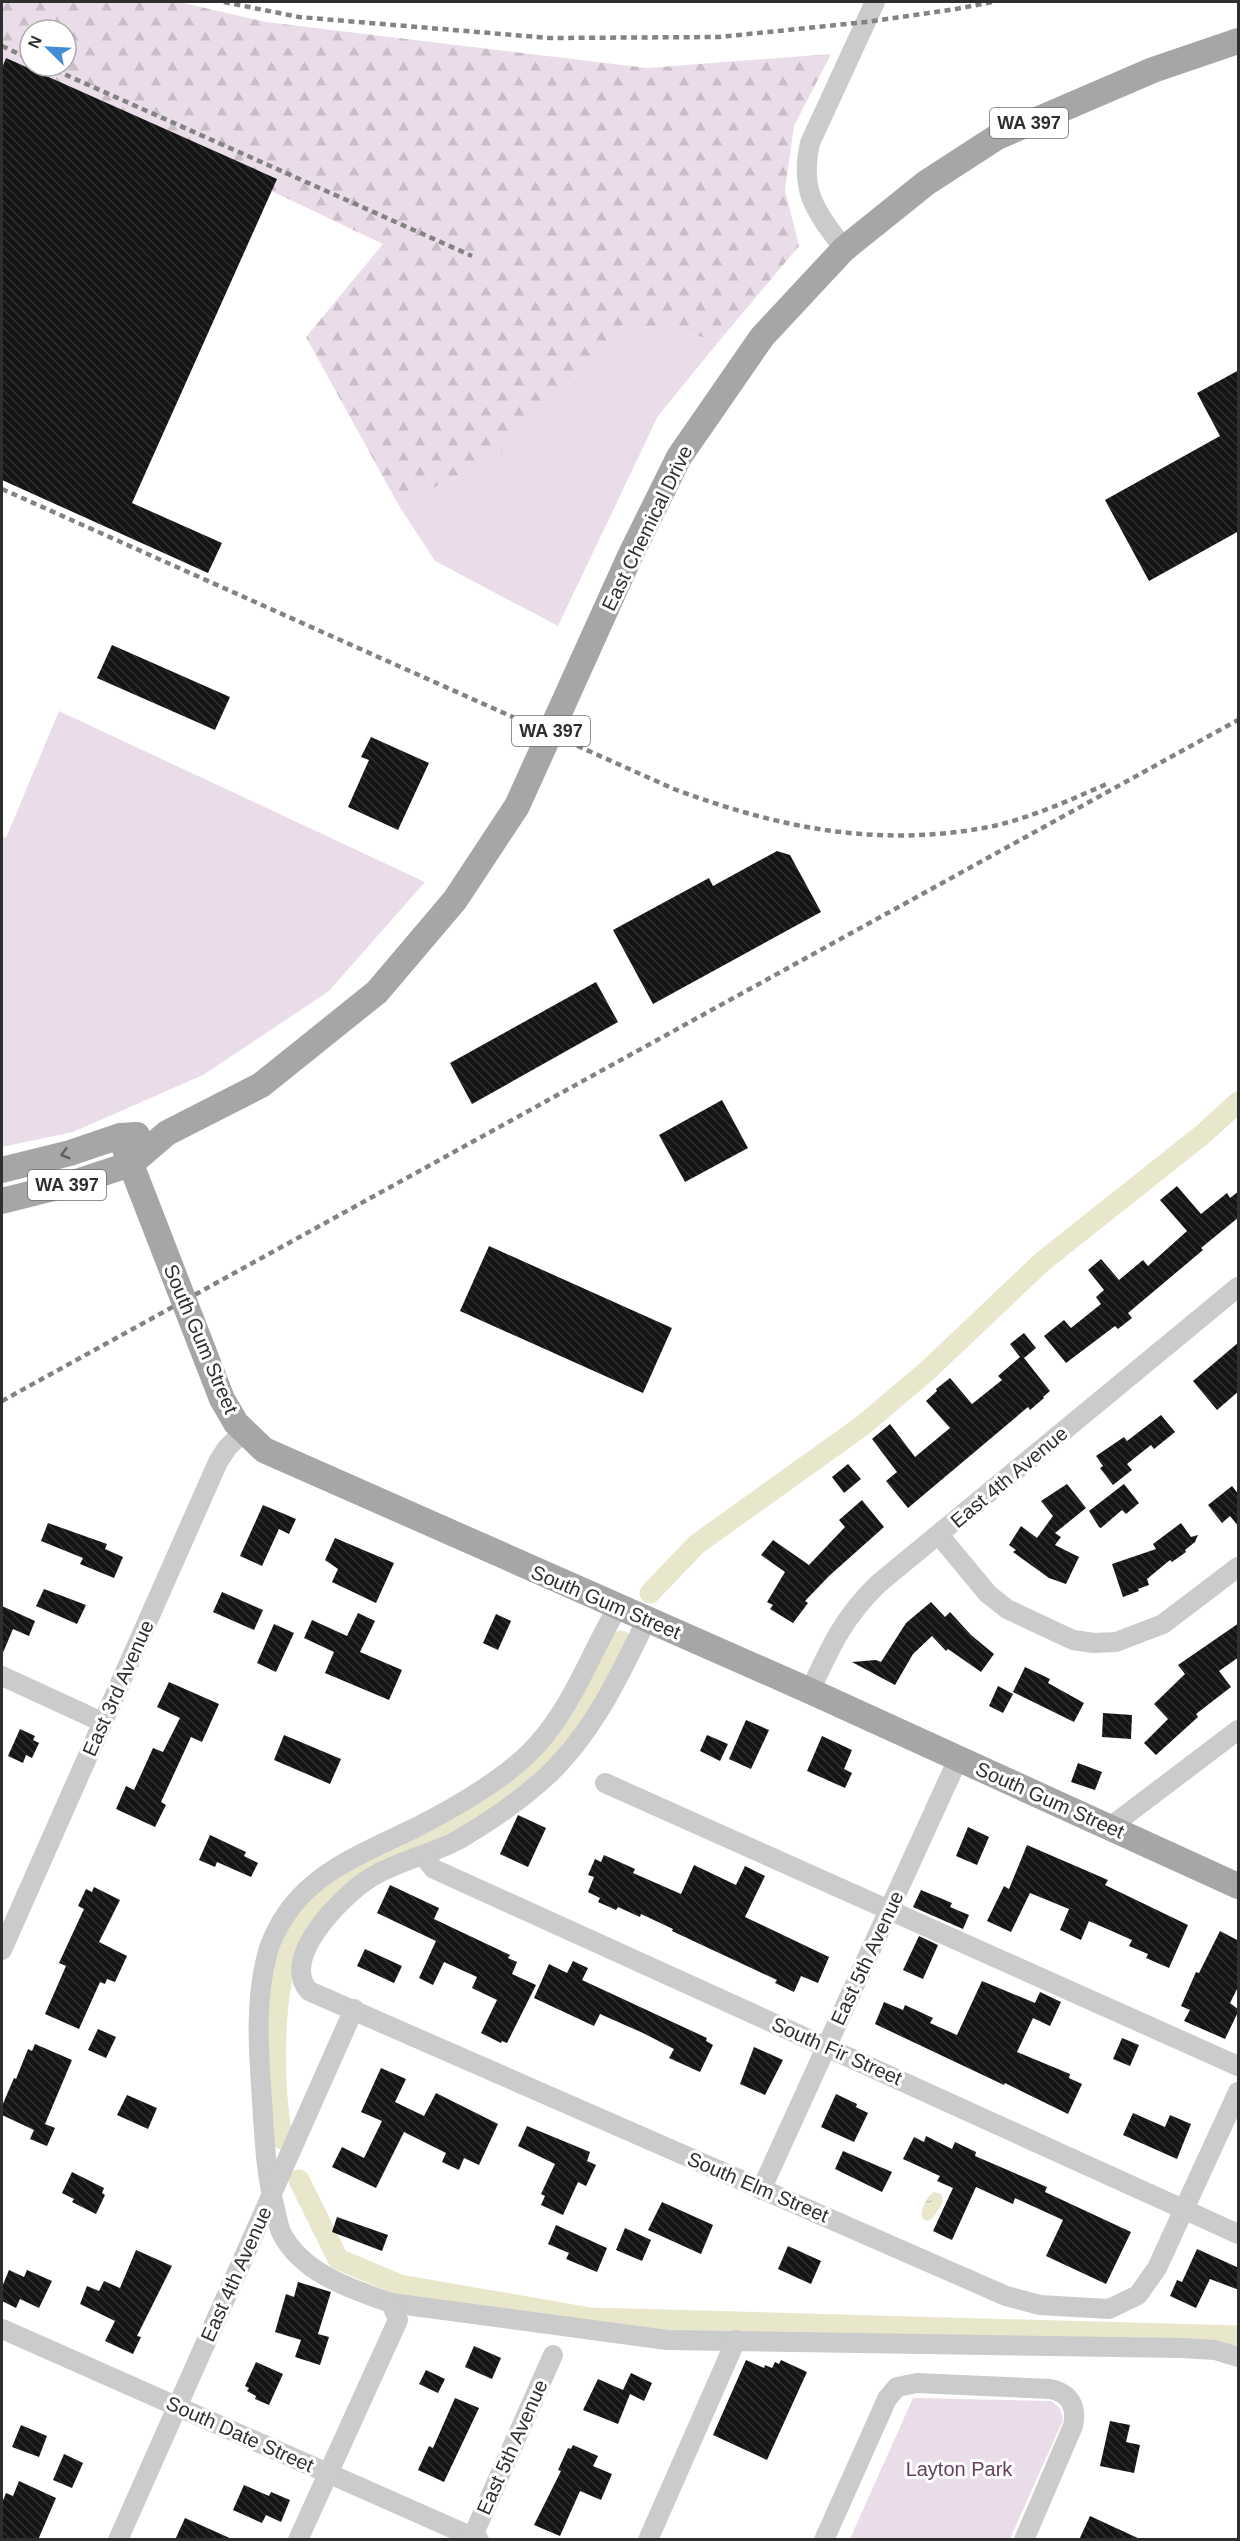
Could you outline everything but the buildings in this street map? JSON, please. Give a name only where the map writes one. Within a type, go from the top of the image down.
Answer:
[{"type":"main road","name":"East Chemical Drive","points":[[131,1164],[167,1133],[261,1085],[377,992],[455,900],[517,806],[630,556],[678,458],[762,337],[844,249],[926,183],[997,137],[1154,70],[1239,40]]},
{"type":"main road","name":"East Chemical Drive","points":[[120,1136],[167,1133]]},
{"type":"main road","name":"South Gum Street","points":[[120,1136],[222,1399],[243,1432],[264,1450],[810,1691],[1239,1886]]},
{"type":"main road","name":"WA 397","points":[[2,1170],[70,1153],[120,1136]]},
{"type":"main road","name":"WA 397","points":[[2,1201],[70,1184],[131,1164]]},
{"type":"street","points":[[844,249],[812,202],[809,195],[806,163],[810,143],[875,2]]},
{"type":"street","name":"East 4th Avenue","points":[[810,1691],[839,1630],[858,1604],[878,1584],[1239,1287]]},
{"type":"street","name":"East 3rd Avenue","points":[[2,1950],[218,1462],[227,1448],[243,1432]]},
{"type":"street","points":[[939,1535],[988,1594],[1007,1609],[1073,1640],[1094,1643],[1116,1642],[1163,1624],[1239,1567]]},
{"type":"street","points":[[618,1607],[599,1638],[578,1687],[560,1715],[526,1756],[477,1793],[419,1826],[363,1852],[318,1879],[287,1913],[267,1953],[261,1990],[258,2039],[266,2170],[281,2232],[296,2253],[322,2274],[352,2290],[391,2303],[667,2340],[1180,2348],[1215,2350],[1239,2357]]},
{"type":"street","points":[[428,1862],[540,1782],[568,1755],[607,1698],[647,1619]]},
{"type":"street","points":[[2,1676],[102,1722]]},
{"type":"street","points":[[1110,1827],[1239,1730]]},
{"type":"street","name":"East 5th Avenue","points":[[761,2190],[958,1759]]},
{"type":"street","points":[[605,1783],[1239,2066]]},
{"type":"street","name":"South Elm Street","points":[[428,1862],[370,1878],[326,1918],[308,1946],[301,1964],[301,1977],[309,1991],[761,2190],[773,2192],[1006,2296],[1040,2305],[1109,2309],[1138,2295],[1157,2268],[1239,2092]]},
{"type":"street","name":"South Fir Street","points":[[428,1862],[1239,2234]]},
{"type":"street","name":"East 4th Avenue","points":[[118,2540],[354,2009]]},
{"type":"street","points":[[298,2540],[398,2320],[391,2303]]},
{"type":"street","name":"South Date Street","points":[[2,2329],[474,2538]]},
{"type":"street","points":[[648,2540],[736,2340]]},
{"type":"street","name":"East 5th Avenue","points":[[474,2538],[553,2355]]},
{"type":"street","points":[[824,2540],[887,2399],[897,2387],[917,2383],[1050,2389],[1059,2391],[1074,2405],[1076,2415],[1073,2426],[1024,2540]]},
{"type":"green space","points":[[2,2],[179,2],[266,22],[647,68],[831,54],[794,126],[785,190],[799,246],[720,340],[625,324],[499,457],[398,504],[306,337],[383,244],[34,78],[78,78],[78,18],[18,18],[18,71],[2,63]]},
{"type":"green space","points":[[625,324],[720,340],[658,416],[558,626],[435,561],[398,504],[499,457]]},
{"type":"green space","points":[[59,711],[425,882],[329,991],[203,1075],[73,1132],[2,1147],[2,836],[6,838]]},
{"type":"green space","name":"Layton Park","points":[[913,2398],[1051,2401],[1060,2408],[1063,2420],[1010,2539],[850,2539]]},
{"type":"water","points":[[934,2192],[941,2194],[943,2202],[933,2218],[927,2221],[922,2218],[922,2211]]},
{"type":"waterway","points":[[650,1593],[697,1544],[862,1426],[927,1371],[1043,1261],[1202,1135],[1238,1102]]},
{"type":"waterway","points":[[282,2139],[276,2065],[278,2010],[287,1959],[301,1926],[329,1893],[363,1866],[466,1820],[503,1796],[525,1778],[562,1737],[578,1715],[621,1641]]},
{"type":"waterway","points":[[299,2180],[338,2259],[400,2285],[590,2318],[1238,2336]]},
{"type":"railway","points":[[224,2],[299,17],[549,38],[719,37],[866,22],[992,2]]},
{"type":"railway","points":[[2,46],[18,53]]},
{"type":"railway","points":[[73,78],[472,256]]},
{"type":"railway","points":[[2,489],[674,789],[752,814],[790,824],[868,834],[948,833],[989,827],[1020,819],[1109,783]]},
{"type":"railway","points":[[2,1401],[1238,720]]}]
